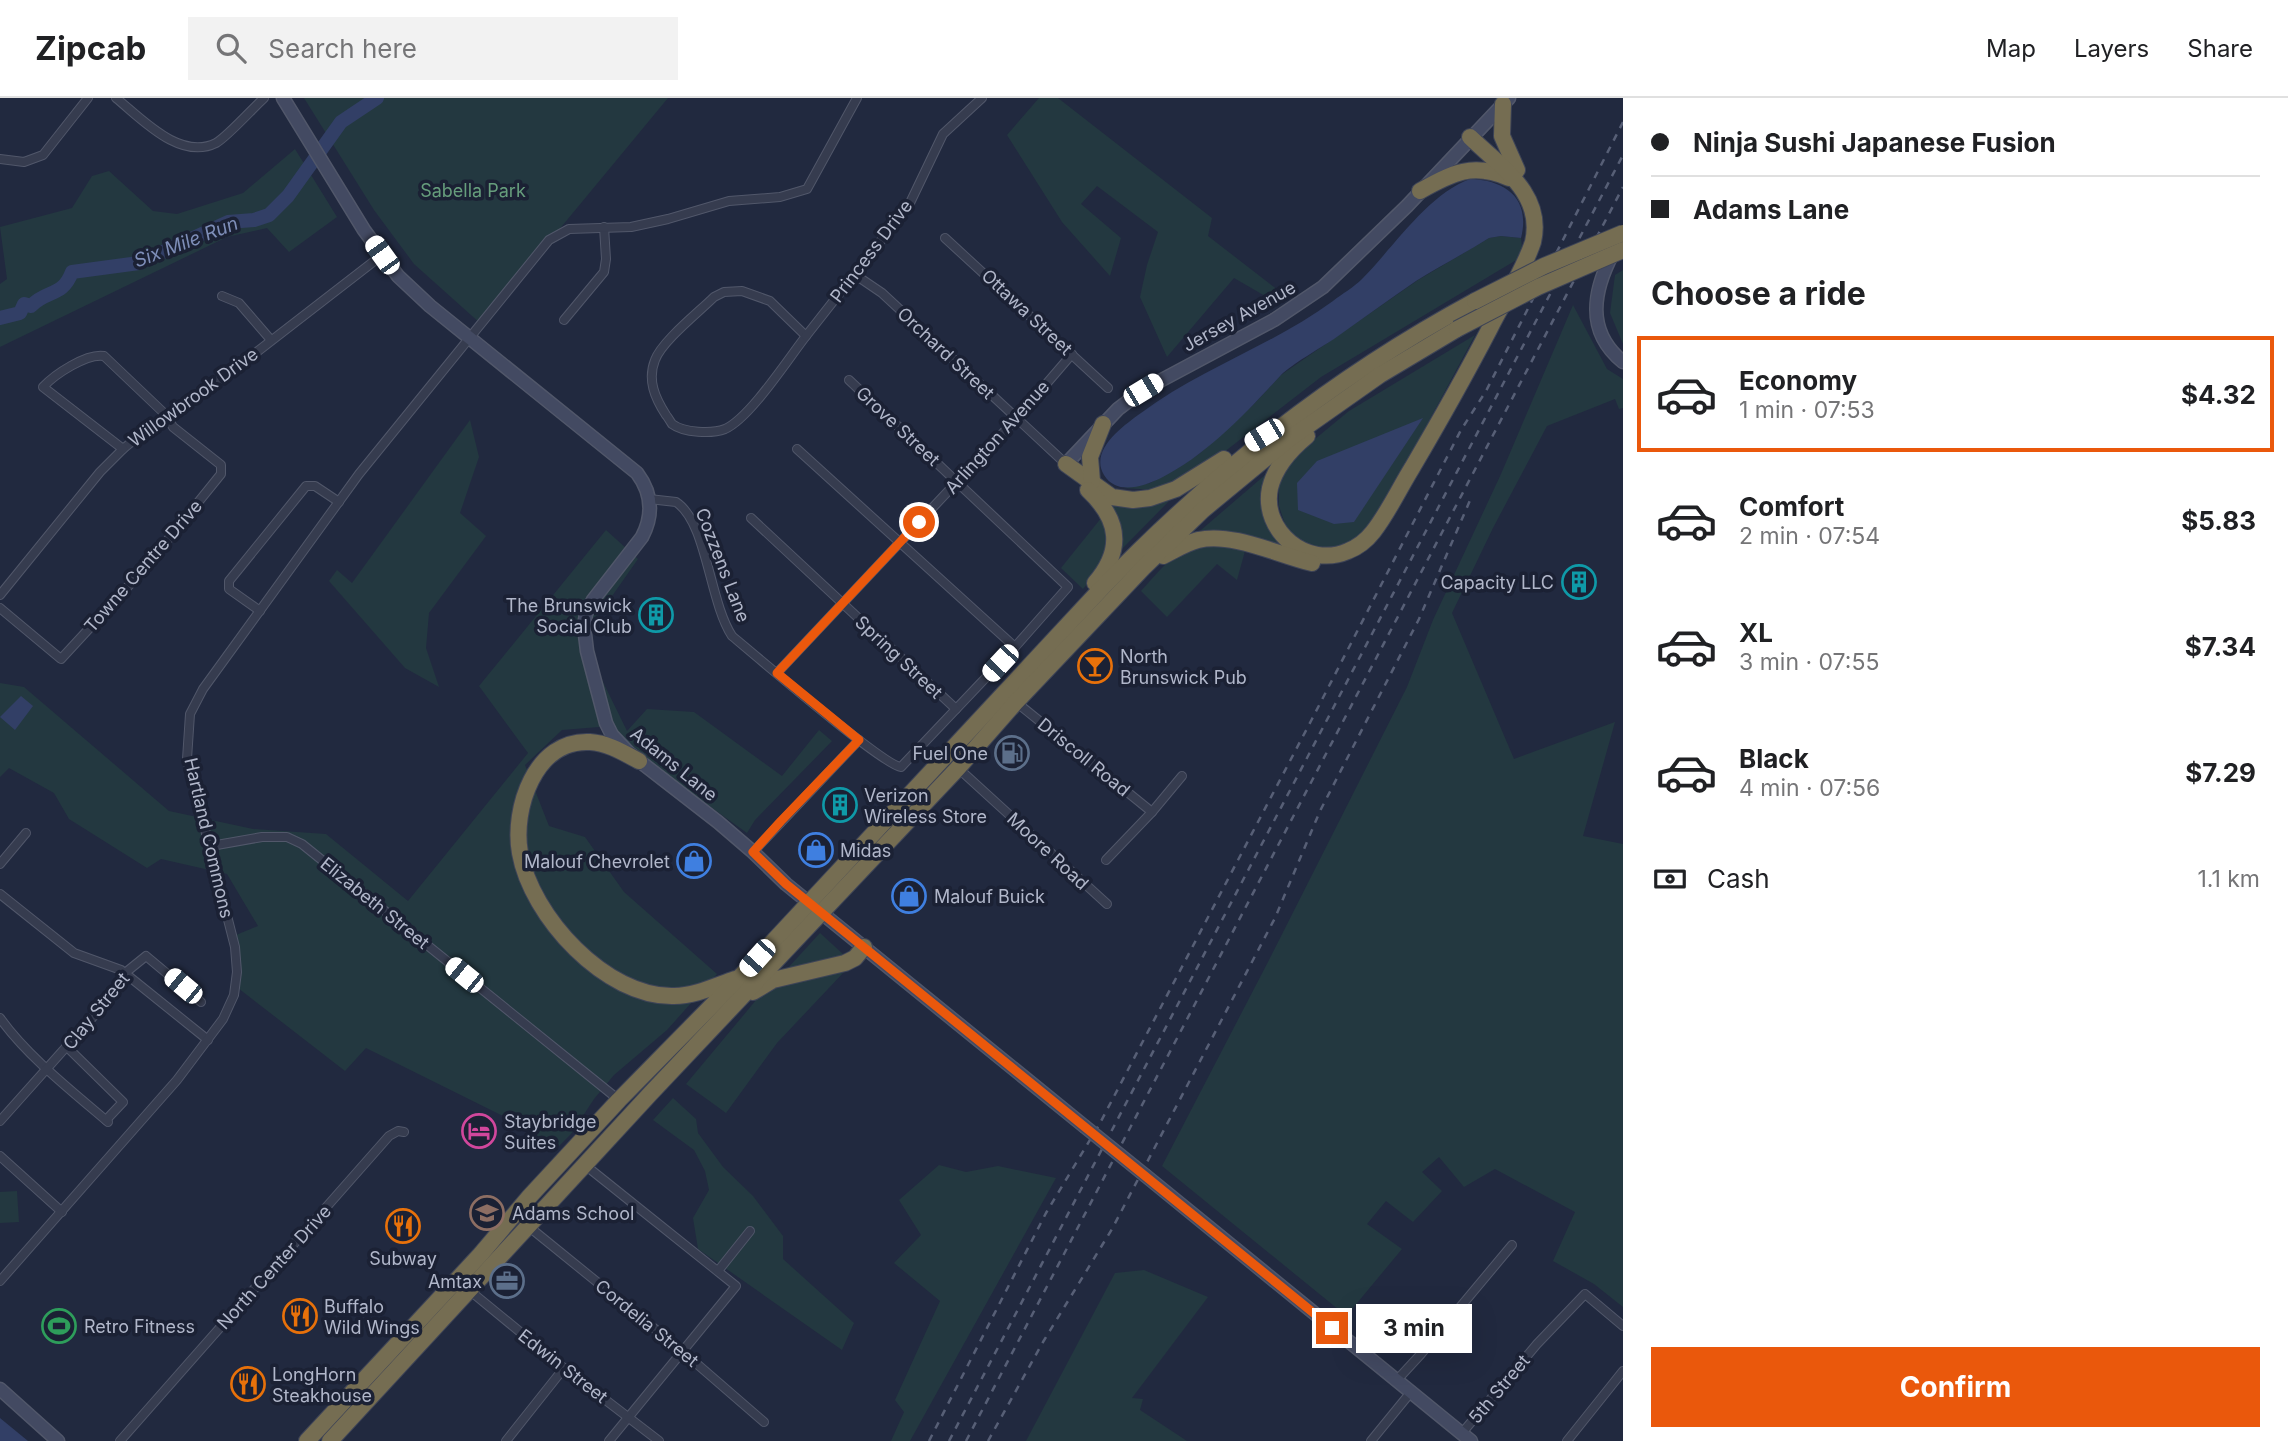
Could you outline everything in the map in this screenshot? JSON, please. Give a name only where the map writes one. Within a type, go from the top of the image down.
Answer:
[{"type":"highway","points":[[1357,390],[1286,456],[1270,487],[1270,508],[1277,528],[1294,546],[1313,555],[1327,556],[1347,552],[1360,545],[1374,530],[1472,363],[1529,254],[1535,235],[1535,215],[1516,175],[1502,136],[1506,101]]},
{"type":"highway","points":[[1143,568],[1182,546],[1207,538],[1233,540],[1306,562],[1327,565],[1355,558],[1376,541],[1454,413],[1541,249],[1545,227],[1542,206],[1533,188],[1473,135]]},
{"type":"highway","points":[[1420,191],[1448,176],[1471,170],[1516,175]]},
{"type":"highway","points":[[1066,464],[1118,499],[1141,500],[1159,495],[1193,480],[1283,424],[1380,356],[1475,301],[1544,266],[1623,233]]},
{"type":"highway","points":[[307,1441],[619,1100],[740,977],[958,768],[1016,702],[1143,568],[1203,510],[1289,439],[1357,390],[1457,328],[1538,287],[1623,250]]},
{"type":"highway","points":[[1093,481],[1090,457],[1103,424]]},
{"type":"highway","points":[[330,1441],[734,1005],[815,907],[1118,571],[1178,512],[1283,424]]},
{"type":"highway","points":[[1044,650],[1106,568],[1115,542],[1108,512],[1066,464]]},
{"type":"highway","points":[[639,761],[607,745],[584,742],[563,747],[540,767],[527,790],[518,824],[520,856],[531,885],[545,912],[577,950],[605,973],[630,986],[655,995],[677,996],[699,992],[740,977]]},
{"type":"highway","points":[[734,1005],[769,982],[845,963],[855,958],[864,947]]},
{"type":"street","points":[[0,159],[24,162],[43,155],[88,98]]},
{"type":"street","points":[[116,98],[173,141],[194,149],[216,142],[264,98]]},
{"type":"street","points":[[283,98],[364,230],[414,292],[637,473],[649,499]]},
{"type":"street","points":[[564,320],[604,272],[604,227],[631,227],[729,201],[779,197],[807,189],[858,98]]},
{"type":"street","name":"Princess Drive","points":[[806,336],[770,302],[742,291],[724,292],[714,297],[674,335],[655,359],[652,386],[656,399],[672,424],[688,430],[706,433],[724,429],[738,421],[756,402],[909,205],[943,134],[982,98]]},
{"type":"street","name":"Jersey Avenue","points":[[1066,464],[1103,424],[1143,390],[1274,320],[1313,295],[1351,263],[1506,101]]},
{"type":"street","name":"Hartland Commons","points":[[0,1281],[177,1080],[223,1019],[234,995],[237,972],[235,947],[187,759],[190,714],[202,690],[339,502],[549,240],[569,229],[604,227]]},
{"type":"street","points":[[1623,233],[1600,279],[1596,301],[1601,332],[1609,348],[1623,362]]},
{"type":"street","name":"Ottawa Street","points":[[945,237],[1108,388]]},
{"type":"street","name":"Willowbrook Drive","points":[[0,595],[100,472],[122,449],[166,415],[231,372],[382,255]]},
{"type":"street","name":"Orchard Street","points":[[854,274],[882,293],[1066,464]]},
{"type":"street","points":[[222,296],[239,303],[271,340]]},
{"type":"street","name":"Arlington Avenue","points":[[777,673],[1017,418],[1072,354]]},
{"type":"street","points":[[122,449],[43,387],[52,378],[93,355],[104,356],[166,415]]},
{"type":"street","name":"Grove Street","points":[[849,380],[1068,587]]},
{"type":"street","name":"Towne Centre Drive","points":[[0,608],[61,659],[145,568],[220,474],[220,465],[173,427],[166,415]]},
{"type":"street","points":[[797,449],[1015,647]]},
{"type":"street","points":[[260,611],[229,589],[229,581],[306,486],[315,486],[339,502]]},
{"type":"street","name":"Cozzens Lane","points":[[649,499],[676,502],[687,512],[725,626],[732,636],[859,740],[892,765],[901,767],[1068,587]]},
{"type":"street","name":"Adams Lane","points":[[649,499],[645,532],[593,600],[584,626],[587,651],[606,723],[622,746],[753,852],[786,884],[1466,1437]]},
{"type":"street","name":"Spring Street","points":[[751,518],[956,709]]},
{"type":"street","name":"Driscoll Road","points":[[1016,702],[1152,812]]},
{"type":"street","points":[[753,852],[859,740]]},
{"type":"street","name":"Moore Road","points":[[958,768],[1107,905]]},
{"type":"street","points":[[1106,860],[1182,776]]},
{"type":"street","points":[[0,864],[26,833]]},
{"type":"street","name":"Elizabeth Street","points":[[211,846],[262,837],[287,837],[302,844],[619,1100]]},
{"type":"street","points":[[0,894],[74,953],[125,973],[208,1040]]},
{"type":"street","name":"Clay Street","points":[[0,1121],[117,990],[125,973],[146,956],[201,1002]]},
{"type":"street","points":[[0,1018],[10,1033],[107,1121],[123,1102],[67,1047]]},
{"type":"street","name":"North Center Drive","points":[[120,1441],[388,1136],[398,1130],[404,1132]]},
{"type":"street","points":[[0,1156],[62,1212]]},
{"type":"street","points":[[585,1165],[736,1286],[609,1441]]},
{"type":"street","name":"Cordelia Street","points":[[528,1226],[682,1351],[764,1422]]},
{"type":"street","points":[[718,1271],[750,1231]]},
{"type":"street","points":[[1397,1380],[1422,1354],[1512,1245]]},
{"type":"street","name":"Edwin Street","points":[[469,1290],[659,1441]]},
{"type":"street","name":"5th Street","points":[[1466,1437],[1537,1344],[1585,1293],[1623,1326]]},
{"type":"street","points":[[506,1441],[564,1368]]},
{"type":"street","points":[[1567,1441],[1623,1371]]},
{"type":"street","points":[[0,1390],[58,1441]]},
{"type":"street","points":[[1371,1441],[1410,1392]]},
{"type":"green space","name":"Sabella Park","points":[[304,98],[668,98],[481,324],[414,264],[374,210]]},
{"type":"green space","points":[[1039,98],[1058,98],[1212,218],[1208,236],[1283,294],[1277,303],[1234,278],[1167,357],[1140,297],[1158,232],[1097,186],[1081,204],[1121,238],[1110,276],[1062,222],[1007,135]]},
{"type":"green space","points":[[295,149],[337,217],[289,252],[267,228],[227,237],[0,347],[0,284],[7,279],[0,227],[72,208],[92,176],[109,171],[153,211],[177,214],[243,193]]},
{"type":"green space","points":[[1489,238],[1521,238],[1523,256],[1321,377],[1206,466],[1155,490],[1123,488],[1150,483],[1199,454],[1253,405],[1281,375],[1418,280]]},
{"type":"green space","points":[[1623,270],[1623,344],[1610,313],[1615,275]]},
{"type":"green space","points":[[1573,305],[1607,369],[1623,379],[1623,408],[1619,409],[1615,399],[1547,426],[1452,613],[1514,759],[1615,722],[1583,836],[1623,844],[1623,1307],[1594,1284],[1553,1261],[1575,1212],[1495,1169],[1464,1187],[1439,1157],[1422,1172],[1442,1191],[1413,1222],[1386,1201],[1367,1224],[1402,1249],[1348,1314],[1344,1314],[1162,1166],[1407,687],[1433,620],[1501,474]]},
{"type":"green space","points":[[1475,335],[1383,507],[1361,535],[1349,546],[1329,549],[1304,546],[1287,530],[1279,506],[1279,480],[1292,458],[1349,411]]},
{"type":"green space","points":[[470,420],[479,457],[460,513],[486,536],[429,613],[426,648],[439,687],[405,668],[329,581],[337,570],[352,583]]},
{"type":"green space","points":[[1272,469],[1264,492],[1288,550],[1201,530]]},
{"type":"green space","points":[[1172,498],[1120,551],[1109,503]]},
{"type":"green space","points":[[1102,517],[1108,539],[1106,556],[1083,589],[1061,568]]},
{"type":"green space","points":[[606,530],[638,559],[582,639],[627,731],[647,709],[694,712],[782,776],[819,730],[832,741],[755,820],[747,833],[599,727],[562,730],[525,765],[549,826],[585,837],[624,892],[717,974],[667,1030],[614,1075],[571,1134],[556,1149],[525,1127],[366,1048],[345,1071],[238,988],[236,935],[258,926],[227,874],[161,859],[147,868],[69,819],[54,793],[9,768],[0,777],[0,683],[24,687],[169,811],[253,829],[326,834],[408,901],[528,753],[479,686]]},
{"type":"green space","points":[[1219,543],[1245,551],[1237,580],[1217,564],[1167,617],[1141,591],[1159,571],[1183,552]]},
{"type":"green space","points":[[820,933],[844,955],[787,969]]},
{"type":"green space","points":[[844,972],[777,1043],[726,1113],[686,1084],[767,987]]},
{"type":"green space","points":[[673,1098],[696,1119],[698,1133],[723,1167],[753,1196],[783,1236],[783,1259],[854,1323],[842,1350],[698,1249],[693,1218],[709,1190],[705,1171],[694,1150],[653,1120]]},
{"type":"green space","points":[[939,1165],[966,1172],[998,1166],[1056,1178],[910,1441],[891,1441],[904,1412],[895,1400],[940,1301],[894,1263],[921,1235],[899,1200]]},
{"type":"green space","points":[[17,1191],[19,1222],[0,1223],[0,1192]]},
{"type":"green space","points":[[1144,1270],[1208,1297],[1132,1398],[1143,1399],[1140,1410],[1187,1441],[1026,1441],[1115,1273]]},
{"type":"water","points":[[1470,179],[1495,183],[1513,194],[1522,212],[1521,238],[1489,238],[1416,281],[1286,371],[1226,432],[1178,468],[1154,481],[1131,487],[1116,485],[1104,475],[1101,457],[1104,448],[1126,425],[1187,383],[1286,331],[1352,288],[1426,209],[1455,186]]},
{"type":"water","points":[[1423,418],[1354,522],[1334,524],[1298,510],[1297,483],[1317,461]]},
{"type":"water","points":[[21,696],[33,706],[15,730],[0,717]]},
{"type":"water","points":[[0,1418],[28,1441],[0,1441]]},
{"type":"waterway","name":"Six Mile Run","points":[[0,318],[20,313],[24,304],[31,306],[59,290],[72,272],[139,263],[228,222],[254,220],[269,215],[288,196],[341,122],[377,98]]},
{"type":"railway","points":[[929,1441],[1046,1213],[1099,1125],[1461,430],[1486,391],[1623,122]]},
{"type":"railway","points":[[949,1441],[1623,155]]},
{"type":"railway","points":[[966,1441],[1623,187]]},
{"type":"railway","points":[[988,1441],[1043,1342],[1112,1229],[1275,918],[1320,811],[1419,619],[1471,498]]},
{"type":"place","name":"Capacity LLC","points":[[1579,582]]},
{"type":"place","name":"The Brunswick Social Club","points":[[656,615]]},
{"type":"place","name":"North Brunswick Pub","points":[[1095,666]]},
{"type":"place","name":"Fuel One","points":[[1012,753]]},
{"type":"place","name":"Verizon Wireless Store","points":[[840,805]]},
{"type":"place","name":"Midas","points":[[816,850]]},
{"type":"place","name":"Malouf Chevrolet","points":[[694,861]]},
{"type":"place","name":"Malouf Buick","points":[[909,896]]},
{"type":"place","name":"Staybridge Suites","points":[[479,1131]]},
{"type":"place","name":"Adams School","points":[[487,1213]]},
{"type":"place","name":"Subway","points":[[403,1226]]},
{"type":"place","name":"Amtax","points":[[507,1281]]},
{"type":"place","name":"Buffalo Wild Wings","points":[[300,1316]]},
{"type":"place","name":"Retro Fitness","points":[[59,1326]]},
{"type":"place","name":"LongHorn Steakhouse","points":[[248,1384]]},
{"type":"route","points":[[919,522],[777,673],[859,740],[753,852],[786,884],[1332,1328]]}]
